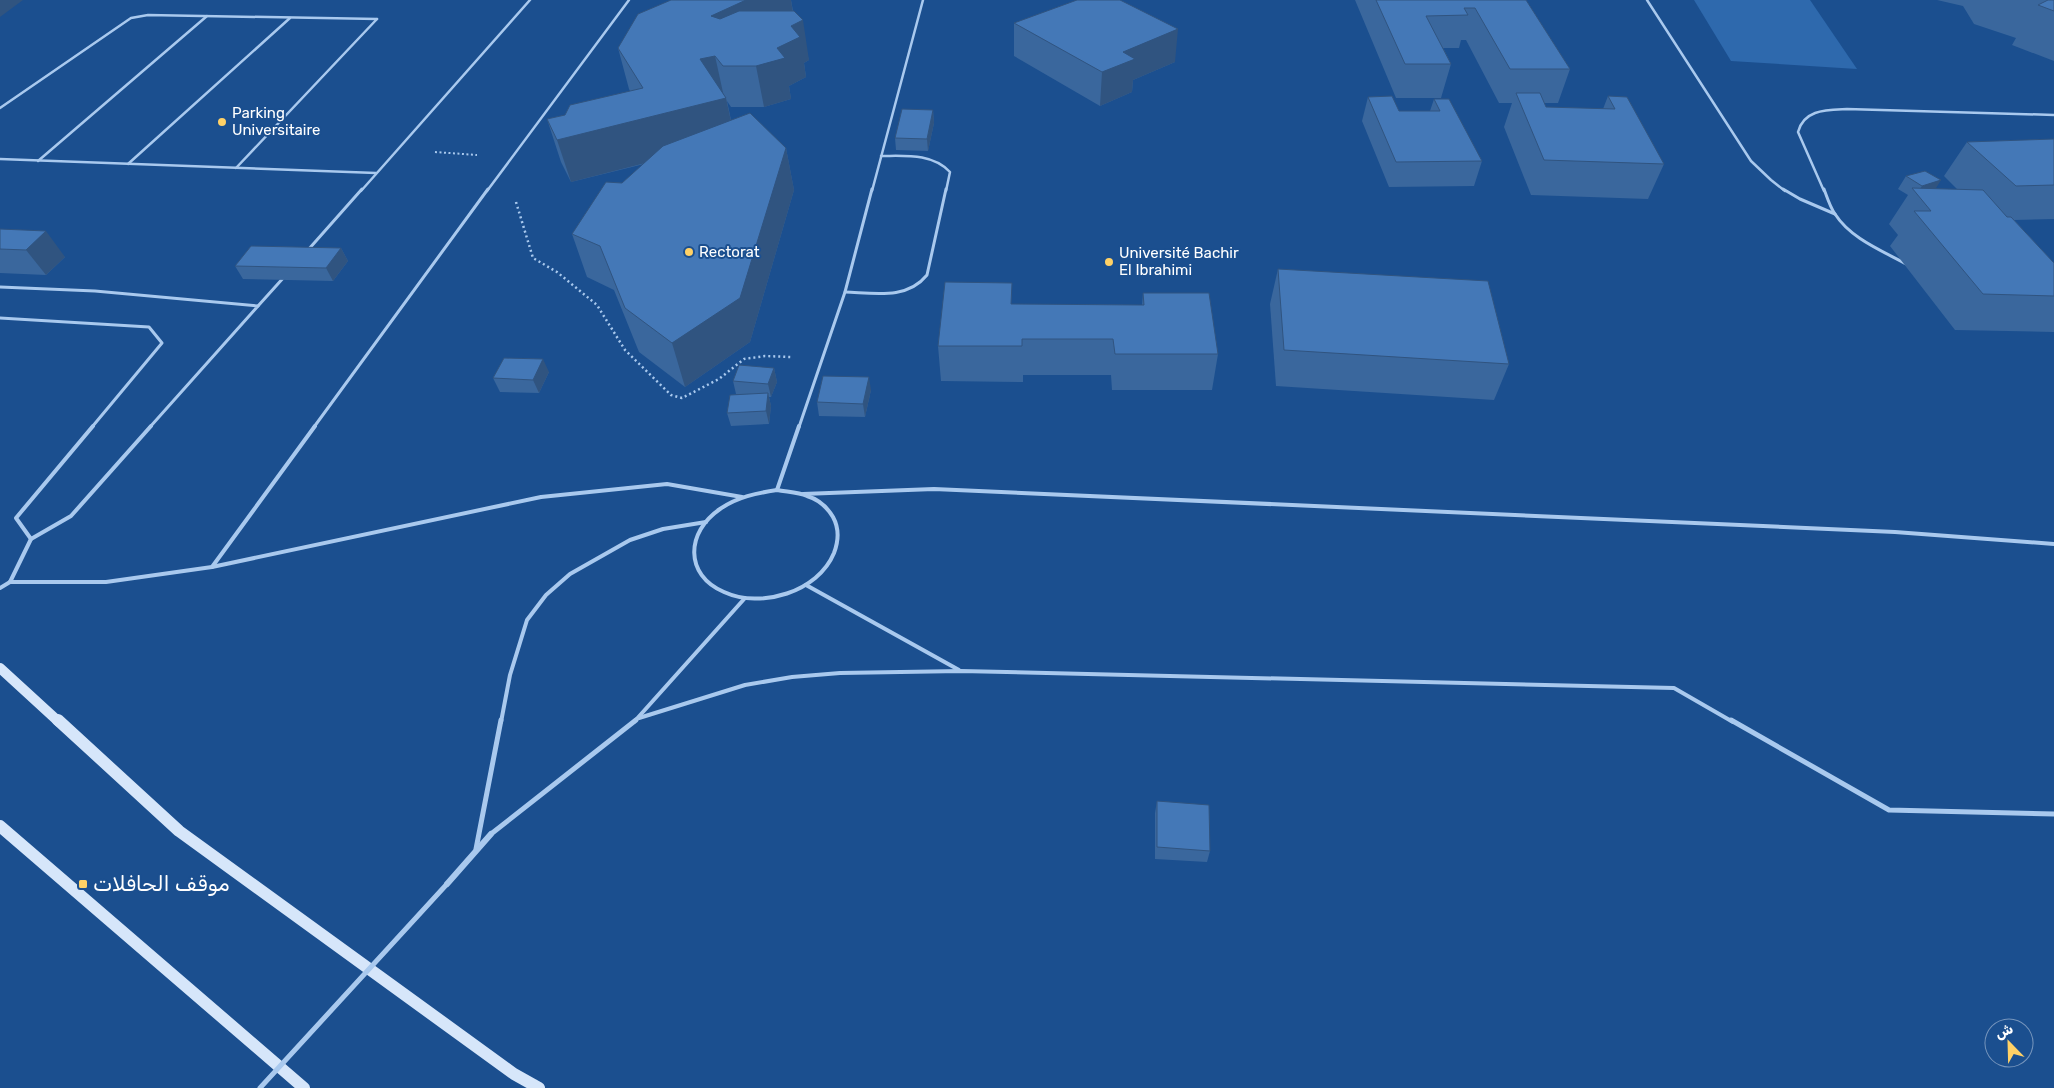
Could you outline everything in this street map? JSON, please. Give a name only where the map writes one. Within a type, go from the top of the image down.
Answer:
[{"type":"main road","points":[[0,668],[178,831],[514,1074],[539,1088]]},
{"type":"main road","points":[[0,826],[304,1088]]},
{"type":"street","points":[[447,884],[491,834]]},
{"type":"lane","points":[[304,254],[530,0]]},
{"type":"lane","points":[[212,567],[511,158],[630,0]]},
{"type":"lane","points":[[777,490],[845,292],[923,0]]},
{"type":"lane","points":[[1647,0],[1751,161],[1768,180],[1793,197],[1835,214]]},
{"type":"lane","points":[[0,108],[131,18],[148,15],[377,19],[236,168]]},
{"type":"lane","points":[[38,160],[207,16]]},
{"type":"lane","points":[[128,164],[290,18]]},
{"type":"lane","points":[[1916,270],[1866,242],[1848,228],[1835,214],[1798,132],[1798,125],[1808,114],[1847,109],[2054,115]]},
{"type":"lane","points":[[845,292],[898,293],[923,284],[927,275],[950,172],[946,166],[927,158],[881,156]]},
{"type":"lane","points":[[0,159],[376,173]]},
{"type":"lane","points":[[10,582],[31,539],[71,516],[291,269]]},
{"type":"lane","points":[[0,287],[95,292],[258,306]]},
{"type":"lane","points":[[0,318],[149,327],[162,343],[16,518],[31,539]]},
{"type":"lane","points":[[0,588],[10,582],[106,582],[212,567],[541,497],[667,484],[742,496],[777,490],[803,494],[934,489],[1895,532],[2054,544]]},
{"type":"lane","points":[[742,496],[722,507],[706,522],[700,530],[694,548],[694,557],[700,574],[714,588],[745,598],[783,595],[806,585],[832,562],[839,543],[837,525],[828,510],[821,503],[803,494]]},
{"type":"lane","points":[[475,853],[510,675],[527,620],[546,595],[570,574],[602,555],[630,540],[663,529],[706,522]]},
{"type":"lane","points":[[806,585],[961,671]]},
{"type":"lane","points":[[491,834],[639,718],[745,598]]},
{"type":"lane","points":[[639,718],[745,685],[792,677],[840,672],[961,671],[1674,688],[1889,810],[2054,814]]},
{"type":"lane","points":[[260,1088],[447,884]]},
{"type":"path","points":[[398,148],[511,158],[518,216],[532,258],[557,272],[597,306],[625,350],[671,395],[682,398],[718,380],[744,359],[765,356],[822,359]]},
{"type":"shaded area","points":[[1694,0],[1810,0],[1857,69],[1731,61]]},
{"type":"building","points":[[671,0],[746,0],[711,16],[720,19],[739,11],[794,11],[803,20],[791,26],[800,37],[777,48],[785,58],[756,66],[723,66],[715,56],[700,59],[726,98],[557,140],[547,119],[565,115],[570,105],[643,88],[618,48],[638,14]]},
{"type":"building","points":[[1077,0],[1120,0],[1178,29],[1123,52],[1135,59],[1102,72],[1014,23]]},
{"type":"building","points":[[1376,0],[1526,0],[1570,69],[1510,69],[1475,8],[1464,8],[1468,15],[1426,16],[1451,64],[1405,64]]},
{"type":"building","points":[[2048,0],[2054,0],[2054,11],[2038,5]]},
{"type":"building","points":[[1516,93],[1540,93],[1546,107],[1615,109],[1608,96],[1627,97],[1664,164],[1544,160]]},
{"type":"building","points":[[1392,96],[1399,111],[1440,111],[1434,99],[1449,99],[1482,161],[1396,162],[1368,97]]},
{"type":"building","points":[[902,109],[933,110],[927,139],[895,138]]},
{"type":"building","name":"Rectorat","points":[[750,113],[786,148],[740,298],[672,343],[625,308],[600,246],[572,234],[606,182],[622,183],[663,146]]},
{"type":"building","points":[[2054,139],[2054,185],[2016,186],[1967,142]]},
{"type":"building","points":[[1925,171],[1941,180],[1922,186],[1906,176]]},
{"type":"building","points":[[1912,188],[1983,190],[2007,217],[2011,217],[2054,263],[2054,296],[1983,294],[1914,211],[1931,211]]},
{"type":"building","points":[[0,229],[46,231],[26,250],[0,249]]},
{"type":"building","points":[[251,246],[341,248],[326,268],[235,266]]},
{"type":"building","points":[[1278,269],[1488,281],[1509,364],[1284,350]]},
{"type":"building","points":[[945,282],[1012,283],[1011,304],[1144,305],[1143,293],[1209,293],[1218,354],[1115,354],[1113,339],[1022,339],[1022,346],[938,346]]},
{"type":"building","points":[[504,358],[543,359],[533,380],[493,378]]},
{"type":"building","points":[[739,365],[774,368],[768,384],[733,381]]},
{"type":"building","points":[[823,376],[869,377],[863,404],[817,402]]},
{"type":"building","points":[[768,393],[766,411],[727,413],[730,395]]},
{"type":"building","points":[[1157,801],[1209,805],[1210,851],[1157,847]]},
{"type":"place","name":"Parking Universitaire","points":[[222,122]]},
{"type":"place","name":"Rectorat","points":[[689,252]]},
{"type":"place","name":"Université Bachir El Ibrahimi","points":[[1109,262]]},
{"type":"place","name":"موقف الحافلات","points":[[83,884]]}]
